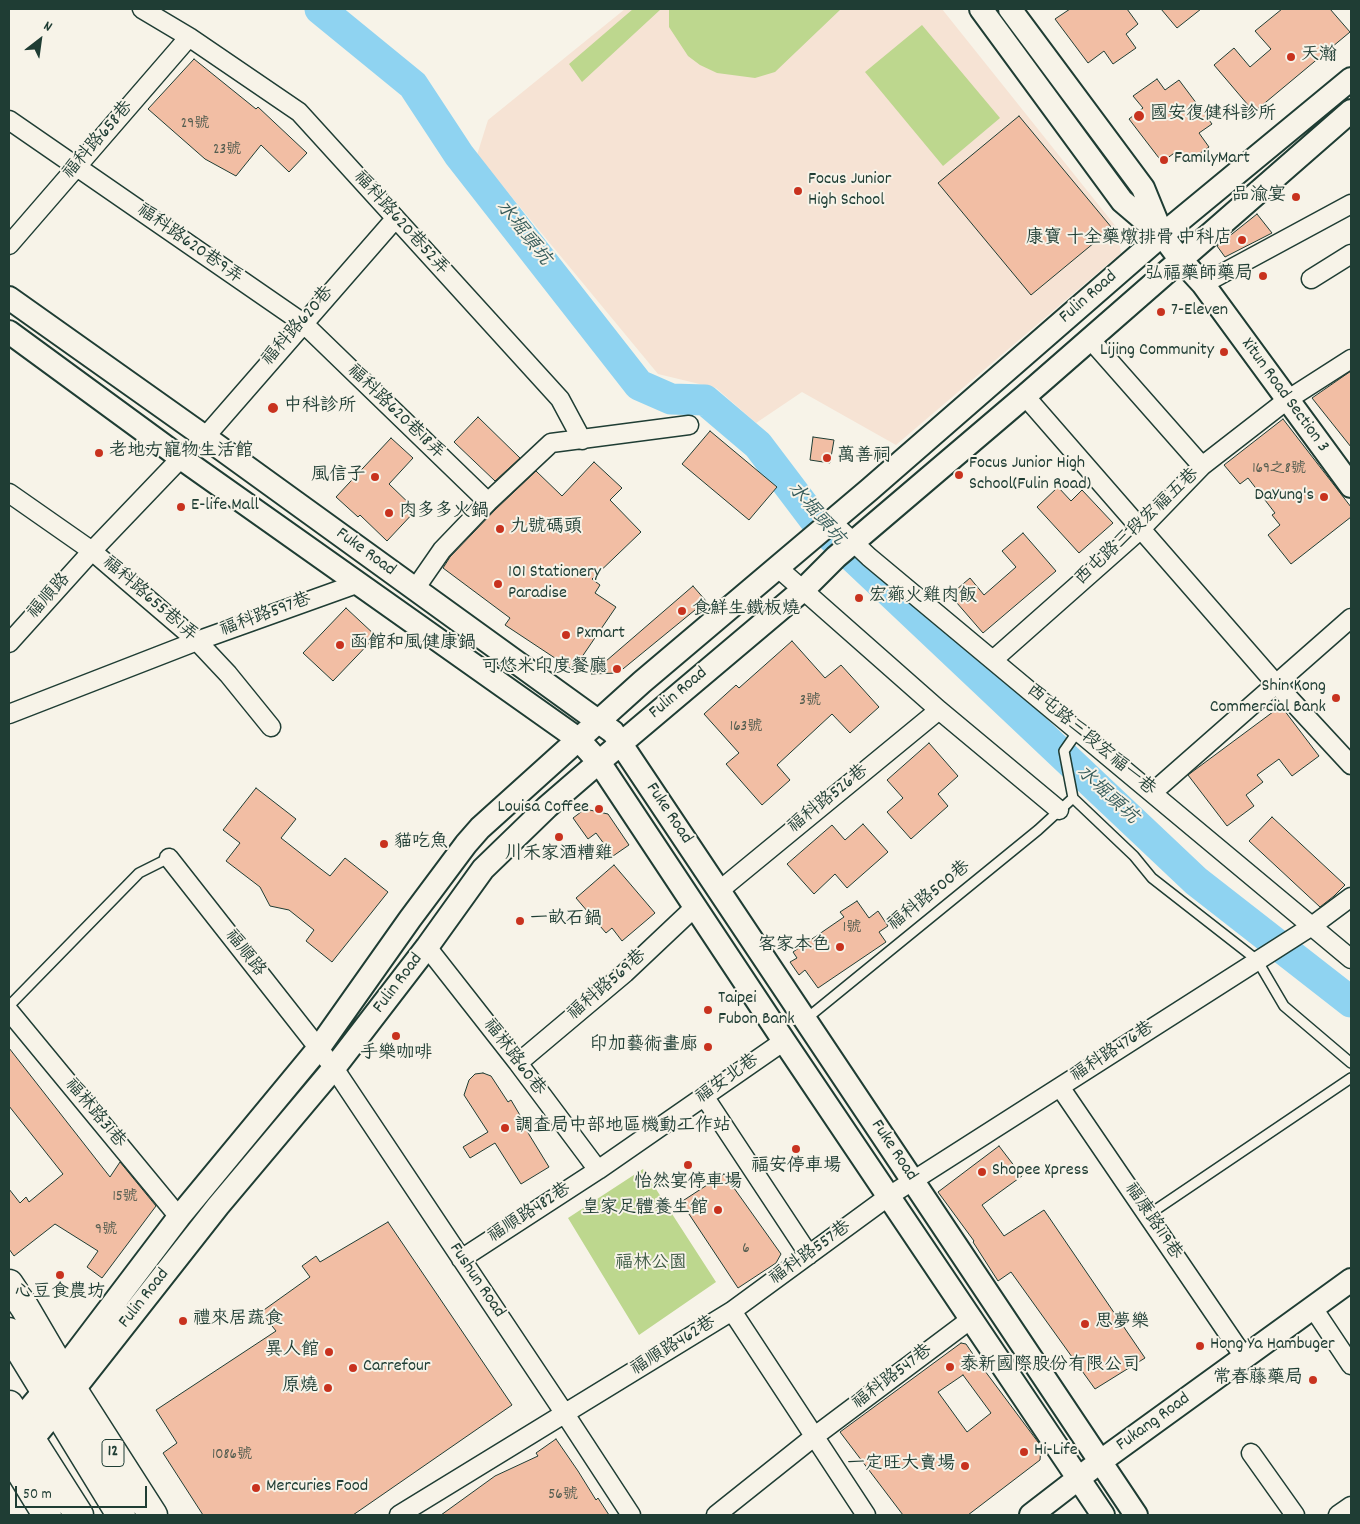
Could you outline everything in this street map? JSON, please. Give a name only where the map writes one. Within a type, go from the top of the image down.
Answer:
[{"type":"main road","name":"12","points":[[9,1284],[25,1308],[59,1390],[121,1515]]},
{"type":"main road","name":"12","points":[[9,1332],[59,1390],[153,1515]]},
{"type":"main road","points":[[15,1436],[47,1515]]},
{"type":"main road","points":[[15,1436],[79,1515]]},
{"type":"street","name":"福科路620巷52弄","points":[[142,9],[189,37],[299,112],[560,399],[582,440]]},
{"type":"street","name":"Xitun Road Section 3","points":[[981,9],[1122,201],[1162,235],[1202,284],[1351,486]]},
{"type":"street","name":"Xitun Road Section 3","points":[[1010,9],[1143,188],[1162,235]]},
{"type":"street","name":"福科路658巷","points":[[9,245],[189,37]]},
{"type":"street","name":"Fulin Road","points":[[59,1390],[179,1217],[318,1049],[410,919],[466,844],[504,805],[598,721],[822,528],[877,484],[1162,235],[1351,79]]},
{"type":"street","name":"Fulin Road","points":[[15,1436],[59,1390],[334,1068],[427,947],[483,869],[547,807],[804,589],[853,542],[1025,396],[1351,111]]},
{"type":"street","name":"福科路620巷9弄","points":[[9,120],[302,323]]},
{"type":"street","points":[[1202,284],[1351,204]]},
{"type":"street","name":"福科路620巷","points":[[205,437],[302,323],[395,219]]},
{"type":"street","points":[[1310,279],[1351,254]]},
{"type":"street","name":"Fuke Road","points":[[9,298],[613,732],[1136,1515]]},
{"type":"street","name":"福科路620巷18弄","points":[[302,323],[488,502]]},
{"type":"street","name":"Fuke Road","points":[[9,332],[181,458],[578,739],[599,762],[1103,1515]]},
{"type":"street","points":[[1090,339],[1202,466]]},
{"type":"street","name":"西屯路三段宏福五巷","points":[[993,660],[1141,529],[1202,466],[1287,400],[1351,359]]},
{"type":"street","points":[[1025,396],[1276,684],[1351,765]]},
{"type":"street","points":[[416,589],[442,550],[488,502],[551,443],[689,425]]},
{"type":"street","name":"福順路","points":[[9,642],[92,551],[181,458]]},
{"type":"street","name":"福科路655巷1弄","points":[[9,493],[92,551],[197,641],[228,674],[271,727]]},
{"type":"street","name":"西屯路三段宏福一巷","points":[[822,528],[853,542],[1152,792],[1308,928],[1351,959]]},
{"type":"street","points":[[777,567],[939,710],[1059,810]]},
{"type":"street","name":"福科路597巷","points":[[9,714],[197,641],[359,583]]},
{"type":"street","points":[[1152,792],[1351,618]]},
{"type":"street","name":"福科路526巷","points":[[720,890],[939,710]]},
{"type":"street","name":"福順路","points":[[169,858],[318,1049]]},
{"type":"street","name":"福科路476巷","points":[[889,1196],[1308,928],[1351,897]]},
{"type":"street","name":"福科路569巷","points":[[518,1063],[625,973],[696,906]]},
{"type":"street","name":"福林路60巷","points":[[427,947],[518,1063],[598,1170]]},
{"type":"street","name":"福林路31巷","points":[[9,1012],[179,1217]]},
{"type":"street","name":"福安北巷","points":[[598,1170],[784,1041]]},
{"type":"street","name":"Fushun Road","points":[[318,1049],[334,1068],[631,1515]]},
{"type":"street","name":"福康路119巷","points":[[1060,1087],[1244,1357]]},
{"type":"street","points":[[704,1096],[809,1255]]},
{"type":"street","name":"福順路482巷","points":[[461,1259],[598,1170]]},
{"type":"street","name":"福科路557巷","points":[[732,1311],[889,1196]]},
{"type":"street","name":"Fukang Road","points":[[1031,1515],[1101,1461],[1351,1280]]},
{"type":"street","points":[[1313,1308],[1351,1365]]},
{"type":"street","name":"福順路462巷","points":[[400,1515],[732,1311],[866,1515]]},
{"type":"street","name":"福科路547巷","points":[[716,1515],[815,1436],[971,1320]]},
{"type":"street","points":[[1251,1453],[1295,1515]]},
{"type":"street","points":[[1338,1515],[1351,1506]]},
{"type":"lane","points":[[1078,731],[1064,751],[1073,798],[1134,856],[1152,878],[1258,960],[1284,1006],[1351,1063]]},
{"type":"lane","name":"福科路500巷","points":[[806,1019],[1038,830],[1073,798]]},
{"type":"lane","points":[[9,1006],[139,873],[169,858]]},
{"type":"lane","points":[[1148,1215],[1351,1078]]},
{"type":"shaded area","name":"Focus Junior High School","points":[[625,9],[942,9],[1117,228],[1121,253],[896,445],[802,392],[756,423],[716,388],[658,374],[477,155],[488,120]]},
{"type":"green space","points":[[633,9],[661,9],[582,82],[569,64]]},
{"type":"green space","points":[[669,9],[841,9],[775,72],[755,78],[717,73],[700,65],[688,56],[669,27]]},
{"type":"green space","points":[[922,25],[1000,118],[943,166],[865,72]]},
{"type":"green space","name":"福林公園","points":[[643,1169],[716,1282],[639,1335],[568,1218]]},
{"type":"building","points":[[1070,9],[1127,9],[1138,24],[1126,34],[1136,48],[1113,64],[1104,51],[1088,63],[1055,19]]},
{"type":"building","points":[[1161,9],[1201,9],[1177,28]]},
{"type":"building","name":"天瀚","points":[[1282,9],[1330,9],[1350,32],[1254,112],[1214,65],[1234,48],[1250,67],[1271,49],[1255,31]]},
{"type":"building","points":[[194,59],[256,109],[258,107],[307,153],[289,172],[261,145],[236,176],[205,159],[148,109]]},
{"type":"building","points":[[1157,79],[1165,90],[1179,80],[1212,124],[1199,133],[1209,147],[1186,163],[1177,151],[1162,162],[1129,119],[1143,108],[1133,96]]},
{"type":"building","points":[[1019,116],[1112,228],[1031,295],[938,183]]},
{"type":"building","name":"康寶 十全藥燉排骨 中科店","points":[[1257,214],[1272,233],[1225,257],[1217,246]]},
{"type":"building","points":[[1351,371],[1351,447],[1312,398]]},
{"type":"building","points":[[478,417],[520,458],[495,481],[454,442]]},
{"type":"building","points":[[1283,419],[1351,507],[1351,517],[1291,564],[1268,535],[1280,525],[1272,515],[1275,513],[1248,478],[1240,484],[1224,465]]},
{"type":"building","points":[[710,431],[777,487],[749,520],[682,464]]},
{"type":"building","points":[[813,437],[834,440],[830,463],[810,460]]},
{"type":"building","points":[[391,438],[413,458],[389,484],[416,510],[387,541],[360,515],[358,517],[336,497]]},
{"type":"building","points":[[594,462],[622,488],[610,500],[641,532],[592,579],[600,585],[595,593],[616,607],[573,670],[505,625],[510,618],[443,568],[450,557],[495,510],[536,471],[562,496]]},
{"type":"building","points":[[1058,487],[1071,501],[1082,490],[1113,523],[1079,553],[1037,507]]},
{"type":"building","points":[[1023,533],[1056,571],[983,633],[950,595],[970,578],[984,595],[1016,567],[1002,551]]},
{"type":"building","points":[[693,586],[706,601],[618,673],[591,674]]},
{"type":"building","name":"函館和風健康鍋","points":[[346,608],[376,636],[333,681],[303,653]]},
{"type":"building","points":[[792,641],[825,678],[841,665],[879,707],[850,733],[832,714],[777,765],[790,780],[762,805],[726,764],[739,753],[704,714],[736,685],[739,688]]},
{"type":"building","points":[[1281,706],[1319,756],[1292,776],[1279,759],[1257,775],[1263,782],[1246,795],[1254,806],[1227,826],[1188,775]]},
{"type":"building","points":[[929,743],[958,776],[938,794],[948,806],[911,839],[887,812],[903,798],[887,780]]},
{"type":"building","points":[[256,788],[296,819],[281,838],[330,876],[345,858],[388,892],[332,962],[306,941],[314,930],[289,910],[270,906],[260,887],[226,861],[240,843],[223,830]]},
{"type":"building","points":[[585,809],[608,814],[629,845],[613,856],[596,833],[588,839],[573,818]]},
{"type":"building","points":[[1272,817],[1345,885],[1320,907],[1249,841]]},
{"type":"building","points":[[863,824],[888,852],[847,888],[835,874],[814,894],[787,864],[832,825],[845,840]]},
{"type":"building","points":[[614,865],[655,913],[622,941],[612,928],[606,933],[576,898]]},
{"type":"building","name":"客家本色","points":[[857,901],[869,918],[878,911],[888,926],[879,932],[886,942],[818,988],[805,970],[799,975],[790,962],[797,958],[793,952],[844,917],[840,912]]},
{"type":"building","points":[[9,1048],[110,1177],[120,1162],[156,1206],[102,1278],[87,1267],[98,1251],[55,1224],[14,1256],[9,1249],[9,1189],[20,1203],[26,1197],[29,1202],[63,1174],[9,1106]]},
{"type":"building","name":"調查局中部地區機動工作站","points":[[483,1073],[491,1076],[508,1102],[511,1100],[524,1122],[522,1123],[549,1167],[521,1184],[495,1143],[470,1158],[463,1147],[488,1132],[464,1095],[469,1080],[475,1074]]},
{"type":"building","points":[[999,1146],[1022,1176],[982,1205],[1004,1236],[1044,1210],[1145,1358],[1095,1389],[1011,1272],[998,1281],[974,1241],[938,1192]]},
{"type":"building","points":[[724,1174],[781,1254],[776,1263],[738,1288],[681,1202]]},
{"type":"building","name":"Carrefour","points":[[388,1222],[512,1405],[353,1515],[203,1515],[163,1453],[177,1443],[156,1410],[276,1331],[261,1312],[310,1277],[302,1266],[316,1256],[320,1262]]},
{"type":"building","points":[[961,1343],[966,1344],[1041,1446],[1040,1460],[968,1515],[903,1515],[840,1432]],"holes":[[[963,1375],[991,1413],[967,1432],[938,1392]]]},
{"type":"building","points":[[556,1439],[596,1500],[598,1498],[609,1515],[441,1515],[495,1476],[538,1456],[536,1453]]},
{"type":"waterway","name":"水堀頭坑","points":[[320,9],[413,85],[459,155],[639,385],[671,399],[705,400],[758,445],[817,523],[1196,881],[1351,1002]]},
{"type":"place","name":"天瀚","points":[[1291,57]]},
{"type":"place","name":"國安復健科診所","points":[[1139,116]]},
{"type":"place","name":"FamilyMart","points":[[1164,160]]},
{"type":"place","name":"Focus Junior High School","points":[[798,191]]},
{"type":"place","name":"品渝宴","points":[[1296,197]]},
{"type":"place","name":"康寶 十全藥燉排骨 中科店","points":[[1242,240]]},
{"type":"place","name":"弘福藥師藥局","points":[[1263,276]]},
{"type":"place","name":"7-Eleven","points":[[1161,312]]},
{"type":"place","name":"Lijing Community","points":[[1224,352]]},
{"type":"place","name":"中科診所","points":[[273,408]]},
{"type":"place","name":"老地方寵物生活館","points":[[99,453]]},
{"type":"place","name":"萬善祠","points":[[827,458]]},
{"type":"place","name":"Focus Junior High School(Fulin Road)","points":[[959,475]]},
{"type":"place","name":"風信子","points":[[375,477]]},
{"type":"place","name":"DaYung's","points":[[1324,497]]},
{"type":"place","name":"E-life Mall","points":[[181,507]]},
{"type":"place","name":"肉多多火鍋","points":[[389,513]]},
{"type":"place","name":"九號碼頭","points":[[500,529]]},
{"type":"place","name":"101 Stationery Paradise","points":[[498,584]]},
{"type":"place","name":"宏薌火雞肉飯","points":[[859,598]]},
{"type":"place","name":"食鮮生鐵板燒","points":[[682,611]]},
{"type":"place","name":"Pxmart","points":[[566,635]]},
{"type":"place","name":"函館和風健康鍋","points":[[340,645]]},
{"type":"place","name":"可悠米印度餐廳","points":[[617,669]]},
{"type":"place","name":"Shin Kong Commercial Bank","points":[[1336,698]]},
{"type":"place","name":"Louisa Coffee","points":[[599,809]]},
{"type":"place","name":"川禾家酒糟雞","points":[[559,837]]},
{"type":"place","name":"貓吃魚","points":[[384,844]]},
{"type":"place","name":"一畝石鍋","points":[[520,921]]},
{"type":"place","name":"客家本色","points":[[840,947]]},
{"type":"place","name":"Taipei Fubon Bank","points":[[708,1010]]},
{"type":"place","name":"手樂咖啡","points":[[396,1036]]},
{"type":"place","name":"印加藝術畫廊","points":[[708,1047]]},
{"type":"place","name":"調查局中部地區機動工作站","points":[[505,1128]]},
{"type":"place","name":"福安停車場","points":[[796,1149]]},
{"type":"place","name":"怡然宴停車場","points":[[688,1165]]},
{"type":"place","name":"Shopee Xpress","points":[[982,1172]]},
{"type":"place","name":"皇家足體養生館","points":[[718,1210]]},
{"type":"place","name":"心豆食農坊","points":[[60,1275]]},
{"type":"place","name":"禮來居蔬食","points":[[183,1321]]},
{"type":"place","name":"思夢樂","points":[[1085,1324]]},
{"type":"place","name":"Hong Ya Hambuger","points":[[1200,1346]]},
{"type":"place","name":"異人館","points":[[329,1352]]},
{"type":"place","name":"泰新國際股份有限公司","points":[[950,1367]]},
{"type":"place","name":"Carrefour","points":[[353,1368]]},
{"type":"place","name":"常春藤藥局","points":[[1313,1380]]},
{"type":"place","name":"原燒","points":[[328,1388]]},
{"type":"place","name":"Hi-Life","points":[[1024,1452]]},
{"type":"place","name":"一定旺大賣場","points":[[965,1466]]},
{"type":"place","name":"Mercuries Food","points":[[256,1488]]}]
